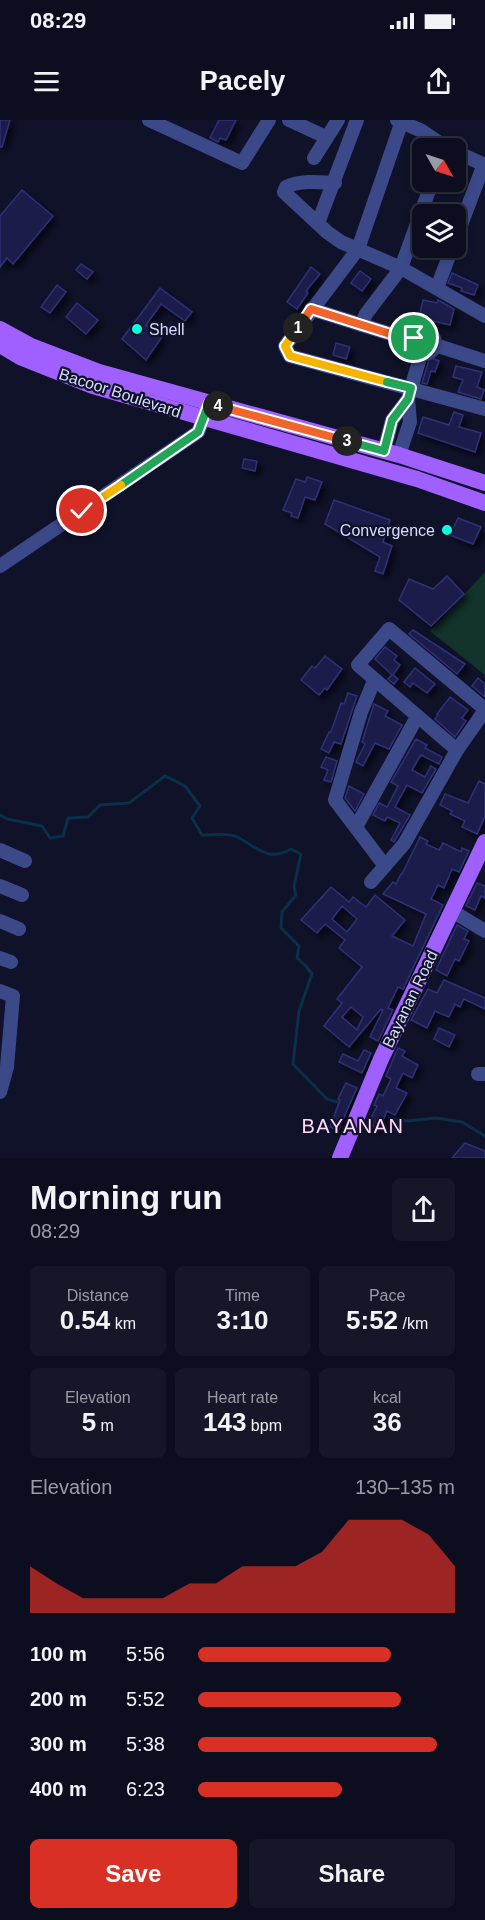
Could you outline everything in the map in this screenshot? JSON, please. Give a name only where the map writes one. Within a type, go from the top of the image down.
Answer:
[{"type":"main road","name":"Bacoor Boulevard","points":[[0,329],[31,346],[83,367],[207,411],[485,503]]},
{"type":"main road","name":"Bacoor Boulevard","points":[[0,345],[20,357],[93,387],[391,453],[485,483]]},
{"type":"main road","name":"Bayanan Road","points":[[340,1158],[381,1059],[485,842]]},
{"type":"street","points":[[149,120],[242,163],[269,120]]},
{"type":"street","points":[[290,120],[326,137]]},
{"type":"street","points":[[314,158],[338,120]]},
{"type":"street","points":[[318,223],[357,120]]},
{"type":"street","points":[[432,138],[399,121],[358,249],[285,346],[290,356],[410,394],[485,409]]},
{"type":"street","points":[[466,156],[484,164],[466,212]]},
{"type":"street","points":[[335,183],[314,181],[292,184],[286,187],[284,192],[288,198],[340,242],[401,268],[483,310]]},
{"type":"street","points":[[361,325],[366,314],[401,268],[428,192]]},
{"type":"street","points":[[437,288],[448,258]]},
{"type":"street","points":[[311,309],[413,341]]},
{"type":"street","points":[[421,354],[415,350],[413,341],[419,333],[426,332],[432,335],[435,345]]},
{"type":"street","points":[[421,354],[431,351],[435,345]]},
{"type":"street","points":[[435,345],[485,361]]},
{"type":"street","points":[[391,453],[410,422],[410,394],[421,354]]},
{"type":"street","points":[[0,566],[198,432],[207,411]]},
{"type":"street","points":[[371,882],[404,844],[457,750],[485,709],[389,629],[358,665],[457,750]]},
{"type":"street","points":[[374,681],[361,712],[335,800],[385,866]]},
{"type":"street","points":[[356,827],[417,717]]},
{"type":"street","points":[[2,856],[25,861]]},
{"type":"street","points":[[0,886],[22,895]]},
{"type":"street","points":[[452,911],[485,931]]},
{"type":"street","points":[[0,921],[19,929]]},
{"type":"street","points":[[0,991],[13,996],[5,1032],[0,1092]]},
{"type":"green space","points":[[485,572],[485,675],[430,631]]},
{"type":"building","points":[[0,120],[10,120],[2,147],[0,147]]},
{"type":"building","points":[[219,120],[236,120],[226,140],[220,138],[218,142],[210,138]]},
{"type":"building","points":[[22,190],[53,216],[13,264],[7,258],[0,267],[0,216]]},
{"type":"building","points":[[81,264],[93,272],[87,279],[76,270]]},
{"type":"building","points":[[311,267],[320,274],[306,291],[308,293],[297,309],[287,302]]},
{"type":"building","points":[[360,271],[371,279],[362,291],[351,283]]},
{"type":"building","points":[[452,273],[478,285],[474,295],[461,291],[462,288],[448,283]]},
{"type":"building","points":[[57,285],[66,292],[50,313],[41,307]]},
{"type":"building","points":[[160,288],[192,312],[185,321],[161,304],[146,325],[162,337],[146,360],[122,339]]},
{"type":"building","points":[[423,300],[437,303],[438,300],[454,309],[450,325],[419,318]]},
{"type":"building","points":[[77,303],[98,320],[86,334],[66,317]]},
{"type":"building","points":[[336,343],[350,347],[346,359],[333,355]]},
{"type":"building","points":[[430,357],[439,361],[435,372],[431,371],[427,384],[422,383]]},
{"type":"building","points":[[456,366],[482,372],[477,387],[484,390],[481,399],[458,392],[463,380],[453,377]]},
{"type":"building","points":[[454,412],[463,415],[459,427],[481,433],[475,452],[418,433],[423,417],[449,425]]},
{"type":"building","points":[[244,459],[257,461],[255,471],[242,468]]},
{"type":"building","points":[[307,477],[322,482],[315,500],[305,497],[298,518],[291,516],[292,513],[283,510],[296,479],[305,482]]},
{"type":"building","points":[[334,500],[390,520],[383,542],[392,546],[383,574],[375,571],[380,557],[325,524]]},
{"type":"building","points":[[458,518],[481,527],[473,544],[450,535]]},
{"type":"building","points":[[447,576],[464,594],[431,626],[399,600],[409,579],[433,589]]},
{"type":"building","points":[[413,630],[465,664],[457,674],[409,634]]},
{"type":"building","points":[[385,647],[397,656],[394,660],[400,665],[393,675],[398,679],[394,684],[388,679],[392,675],[375,659]]},
{"type":"building","points":[[325,656],[342,669],[327,690],[325,688],[319,695],[301,680],[312,666],[315,668]]},
{"type":"building","points":[[415,668],[435,684],[427,693],[413,683],[410,687],[404,682]]},
{"type":"building","points":[[478,678],[485,684],[485,697],[472,686]]},
{"type":"building","points":[[348,693],[357,696],[341,744],[334,742],[329,753],[321,749],[331,732],[341,703],[344,704]]},
{"type":"building","points":[[450,697],[468,710],[462,718],[466,721],[455,737],[435,719]]},
{"type":"building","points":[[374,704],[388,711],[385,716],[402,725],[389,749],[375,743],[363,766],[356,762],[365,744],[362,742]]},
{"type":"building","points":[[416,739],[427,745],[425,748],[442,757],[439,764],[421,755],[412,770],[425,777],[431,766],[436,769],[422,793],[407,785],[395,807],[410,815],[394,842],[391,840],[400,823],[387,817],[385,821],[373,815],[379,803],[387,807],[398,786],[391,782]]},
{"type":"building","points":[[326,757],[337,761],[331,782],[324,780],[328,770],[321,767]]},
{"type":"building","points":[[479,781],[485,784],[485,816],[477,834],[462,827],[465,821],[450,814],[452,811],[440,805],[445,794],[468,803]]},
{"type":"building","points":[[349,786],[364,794],[355,811],[345,798]]},
{"type":"building","points":[[420,837],[428,841],[426,844],[439,850],[443,843],[461,852],[462,848],[469,851],[459,872],[452,869],[444,888],[438,885],[431,899],[443,905],[403,989],[398,987],[388,1008],[393,1010],[378,1041],[370,1037],[383,1010],[381,1009],[349,1047],[324,1026],[342,1003],[337,999],[362,967],[339,948],[345,940],[325,924],[317,933],[301,920],[331,887],[349,902],[353,897],[366,907],[375,895],[405,920],[392,936],[413,946],[426,914],[383,894],[393,882],[396,884]],"holes":[[[342,906],[357,919],[347,932],[332,919]],[[351,1007],[363,1017],[357,1030],[342,1017]]]},
{"type":"building","points":[[477,883],[485,886],[485,898],[481,896],[475,910],[466,906]]},
{"type":"building","points":[[457,925],[468,931],[464,939],[469,941],[459,961],[455,959],[447,976],[436,970]]},
{"type":"building","points":[[444,980],[485,998],[485,1009],[464,999],[460,1007],[455,1004],[449,1017],[435,1011],[427,1028],[411,1020],[428,989],[437,993]]},
{"type":"building","points":[[439,1028],[455,1035],[449,1047],[434,1039]]},
{"type":"building","points":[[398,1048],[405,1051],[402,1056],[418,1065],[412,1078],[403,1073],[396,1088],[407,1093],[395,1115],[387,1111],[379,1129],[368,1124],[377,1106],[374,1105],[379,1094],[383,1096],[391,1079],[386,1076]]},
{"type":"building","points":[[364,1050],[371,1053],[362,1073],[339,1062],[343,1054],[358,1061]]},
{"type":"building","points":[[346,1083],[357,1088],[338,1131],[330,1127],[340,1100],[338,1099]]},
{"type":"building","points":[[465,1143],[485,1151],[485,1158],[452,1158]]},
{"type":"waterway","points":[[0,815],[7,819],[42,826],[50,838],[63,836],[68,818],[88,817],[100,805],[129,803],[165,776],[185,786],[200,806],[192,818],[202,835],[235,836],[268,854],[282,853],[291,849],[301,854],[294,886],[296,895],[282,912],[281,928],[299,946],[297,958],[312,974],[299,1011],[293,1064],[327,1099],[341,1103]]},
{"type":"waterway","points":[[381,1115],[407,1121],[436,1118],[462,1122],[485,1136]]},
{"type":"place","name":"Shell","points":[[137,329]]},
{"type":"place","name":"Convergence","points":[[447,530]]},
{"type":"district","name":"BAYANAN","points":[[353,1126]]},
{"type":"route","points":[[82,511],[198,432],[209,403],[384,451],[392,420],[408,399],[411,388],[290,356],[285,346],[311,309],[413,341],[414,338]]}]
